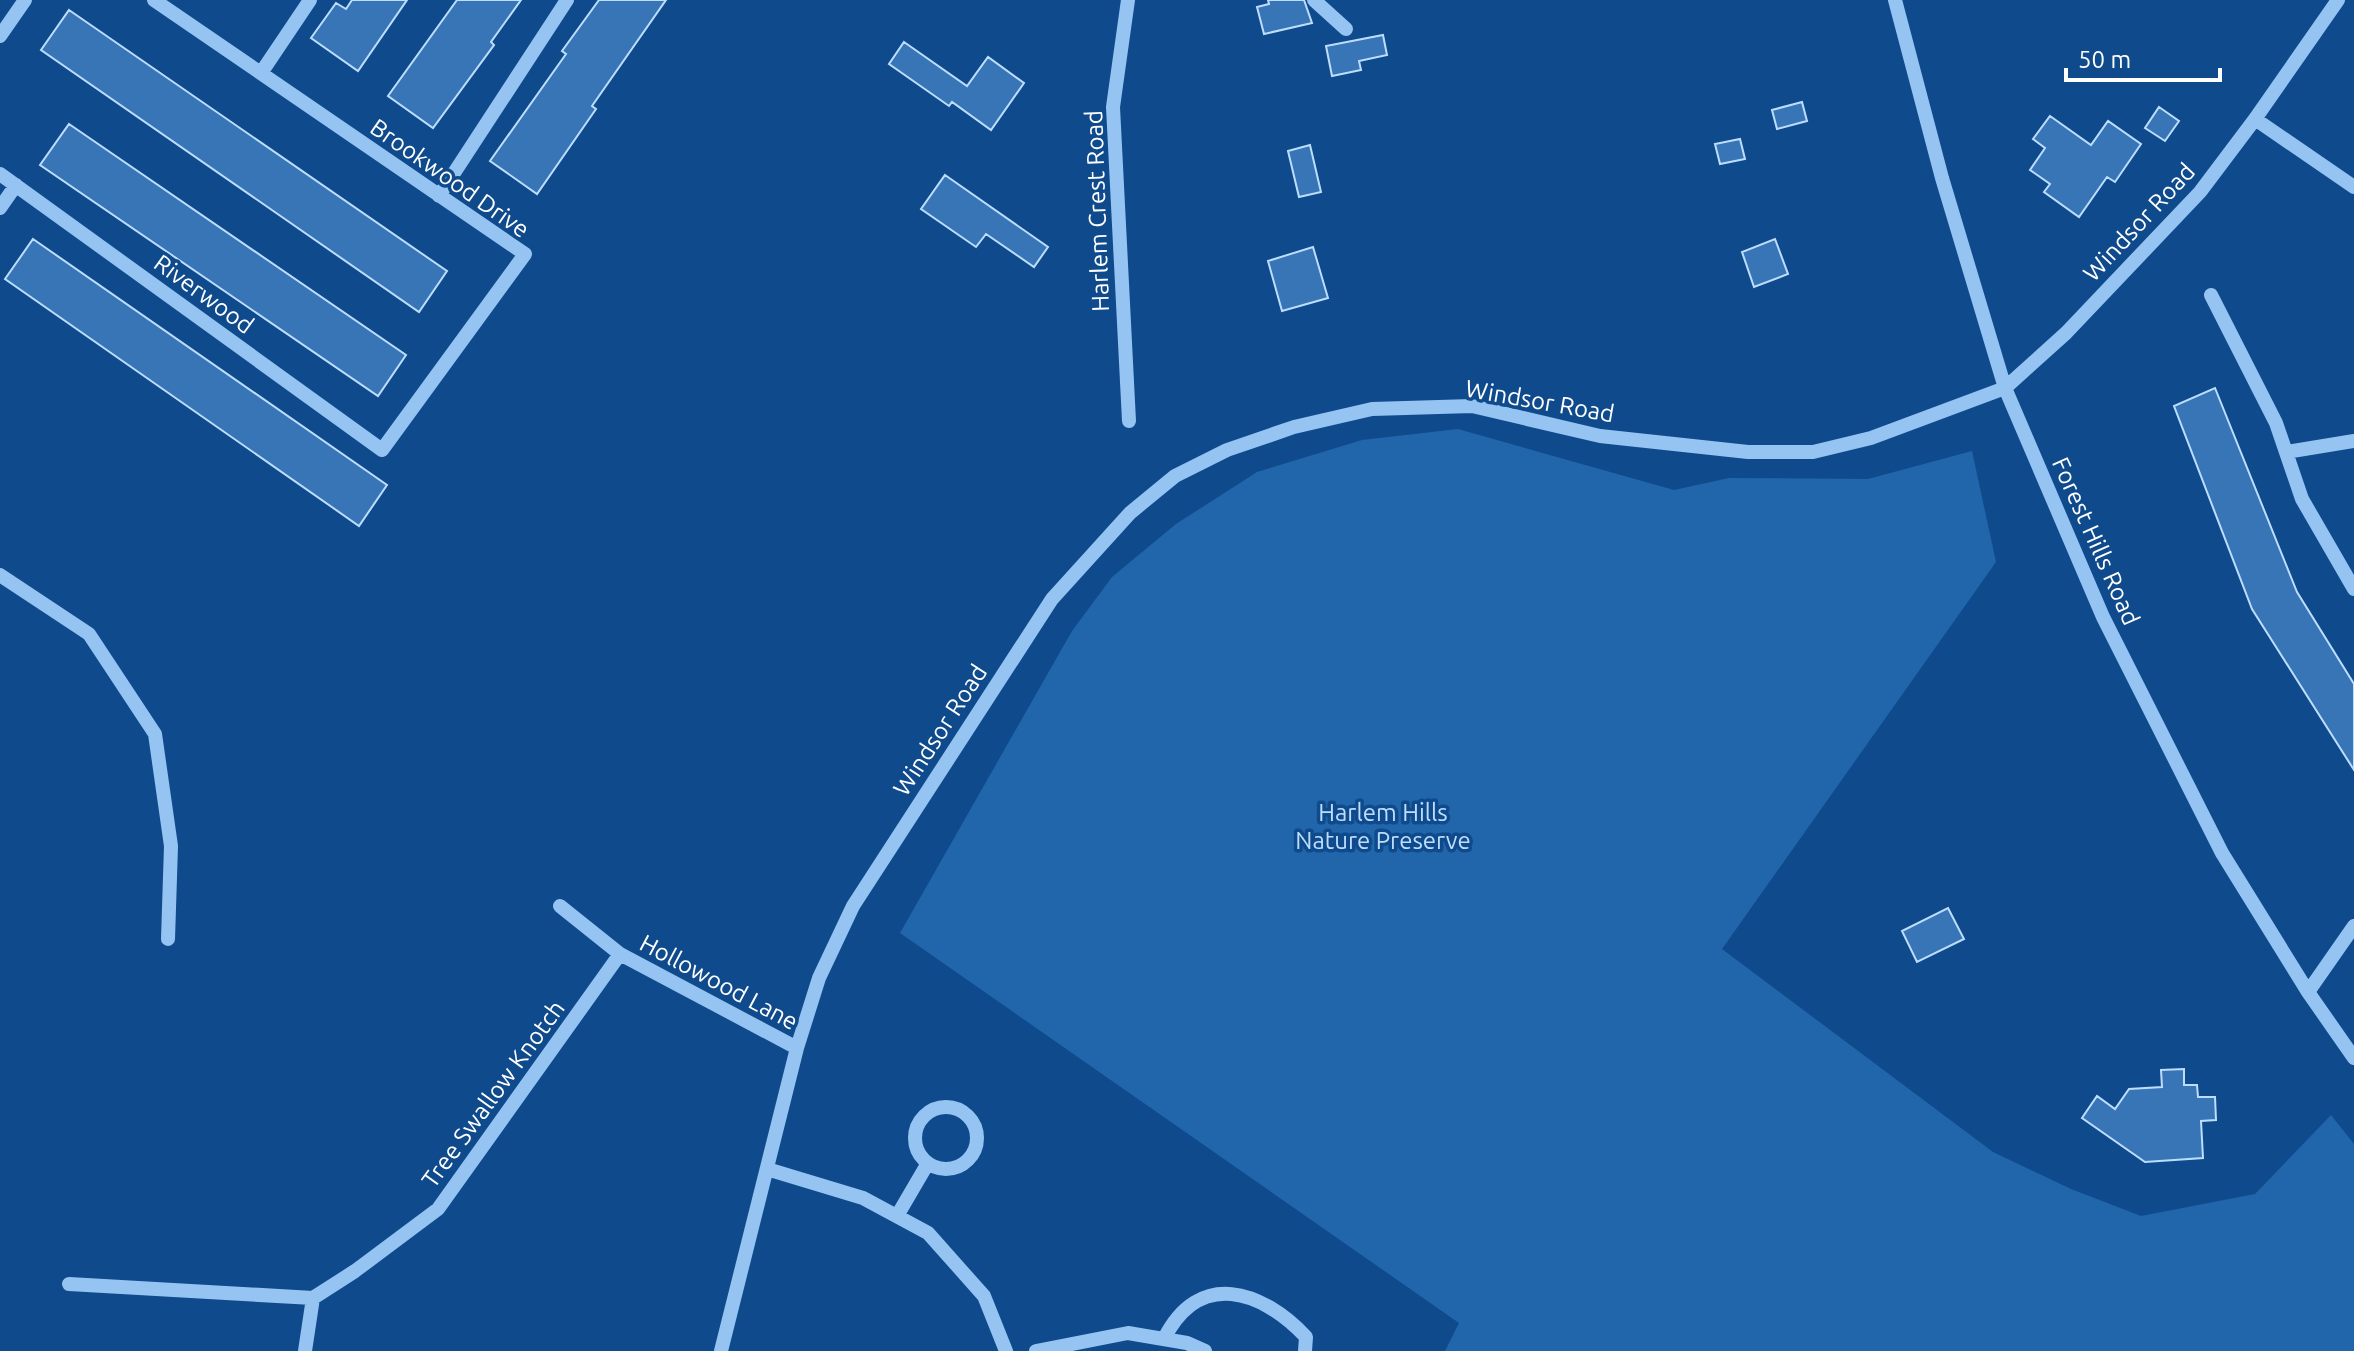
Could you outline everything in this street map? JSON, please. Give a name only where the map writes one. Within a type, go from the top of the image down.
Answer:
[{"type":"street","points":[[0,36],[25,0]]},
{"type":"street","name":"Brookwood Drive","points":[[154,0],[525,254],[382,450]]},
{"type":"street","points":[[261,73],[310,0]]},
{"type":"street","points":[[439,196],[567,0]]},
{"type":"street","name":"Harlem Crest Road","points":[[1128,0],[1113,107],[1129,421]]},
{"type":"street","points":[[1314,0],[1346,29]]},
{"type":"street","name":"Forest Hills Road","points":[[1895,0],[1942,178],[2005,388],[2103,617],[2222,853],[2308,992],[2354,1058]]},
{"type":"street","name":"Windsor Road","points":[[721,1351],[797,1048],[819,978],[853,906],[1052,599],[1130,513],[1175,476],[1227,450],[1294,427],[1372,409],[1472,406],[1600,436],[1748,452],[1813,452],[1871,438],[2005,388],[2066,333],[2200,192],[2338,0]]},
{"type":"street","points":[[2255,119],[2354,187]]},
{"type":"street","name":"Riverwood","points":[[0,174],[382,450]]},
{"type":"street","points":[[0,208],[16,185]]},
{"type":"street","points":[[2211,295],[2276,423],[2302,499],[2354,589]]},
{"type":"street","points":[[2286,452],[2354,441]]},
{"type":"street","points":[[0,575],[89,634],[155,734],[171,846],[168,939]]},
{"type":"street","name":"Hollowood Lane","points":[[560,906],[620,954],[797,1048]]},
{"type":"street","points":[[2308,992],[2354,926]]},
{"type":"street","name":"Tree Swallow Knotch","points":[[313,1298],[438,1209],[620,954]]},
{"type":"street","points":[[941,1107],[953,1107],[964,1112],[976,1128],[978,1139],[971,1157],[962,1165],[949,1169],[928,1163],[916,1146],[915,1131],[919,1121],[928,1112],[941,1107]]},
{"type":"street","points":[[897,1216],[928,1163]]},
{"type":"street","points":[[767,1169],[863,1198],[928,1233],[984,1296],[1006,1351]]},
{"type":"street","points":[[69,1284],[313,1298],[305,1351]]},
{"type":"street","points":[[1164,1339],[1182,1312],[1197,1300],[1220,1292],[1248,1296],[1288,1318],[1306,1337],[1305,1351]]},
{"type":"street","points":[[1036,1351],[1128,1333],[1187,1343],[1205,1351]]},
{"type":"green space","name":"Harlem Hills Nature Preserve","points":[[1458,429],[1674,490],[1729,478],[1868,479],[1972,451],[1996,562],[1722,949],[1993,1152],[2071,1189],[2141,1216],[2255,1194],[2331,1115],[2354,1144],[2354,1351],[1445,1351],[1459,1323],[900,933],[1072,631],[1112,577],[1176,524],[1257,472],[1362,440]]},
{"type":"building","points":[[352,0],[407,0],[358,71],[311,38],[336,3],[346,9]]},
{"type":"building","points":[[457,0],[521,0],[491,42],[494,45],[433,128],[388,96]]},
{"type":"building","points":[[599,0],[666,0],[592,106],[596,109],[537,194],[490,161],[566,54],[562,51]]},
{"type":"building","points":[[1268,0],[1304,0],[1312,23],[1264,34],[1257,7],[1269,4]]},
{"type":"building","points":[[69,10],[447,271],[419,312],[41,50]]},
{"type":"building","points":[[1383,35],[1387,55],[1359,61],[1361,70],[1332,76],[1326,46]]},
{"type":"building","points":[[904,42],[967,86],[988,57],[1024,83],[991,130],[952,102],[949,106],[889,64]]},
{"type":"building","points":[[1802,102],[1807,121],[1777,129],[1772,110]]},
{"type":"building","points":[[2159,107],[2179,121],[2165,141],[2145,128]]},
{"type":"building","points":[[2050,116],[2091,145],[2108,121],[2141,144],[2115,182],[2107,177],[2079,217],[2044,192],[2050,184],[2030,170],[2045,148],[2033,139]]},
{"type":"building","points":[[69,124],[406,355],[378,396],[40,165]]},
{"type":"building","points":[[1740,139],[1745,159],[1720,164],[1715,144]]},
{"type":"building","points":[[1310,145],[1321,192],[1299,197],[1288,151]]},
{"type":"building","points":[[945,175],[1048,247],[1034,267],[986,234],[976,247],[921,209]]},
{"type":"building","points":[[33,239],[387,485],[359,526],[5,279]]},
{"type":"building","points":[[1775,239],[1788,274],[1754,287],[1742,252]]},
{"type":"building","points":[[1313,247],[1328,298],[1282,311],[1268,261]]},
{"type":"building","points":[[2215,388],[2297,592],[2354,684],[2354,770],[2252,609],[2174,406]]},
{"type":"building","points":[[1948,908],[1964,939],[1917,962],[1902,931]]},
{"type":"building","points":[[2184,1069],[2184,1085],[2197,1085],[2198,1097],[2215,1097],[2216,1120],[2201,1121],[2203,1158],[2145,1162],[2082,1118],[2097,1096],[2115,1109],[2129,1089],[2162,1087],[2161,1070]]}]
